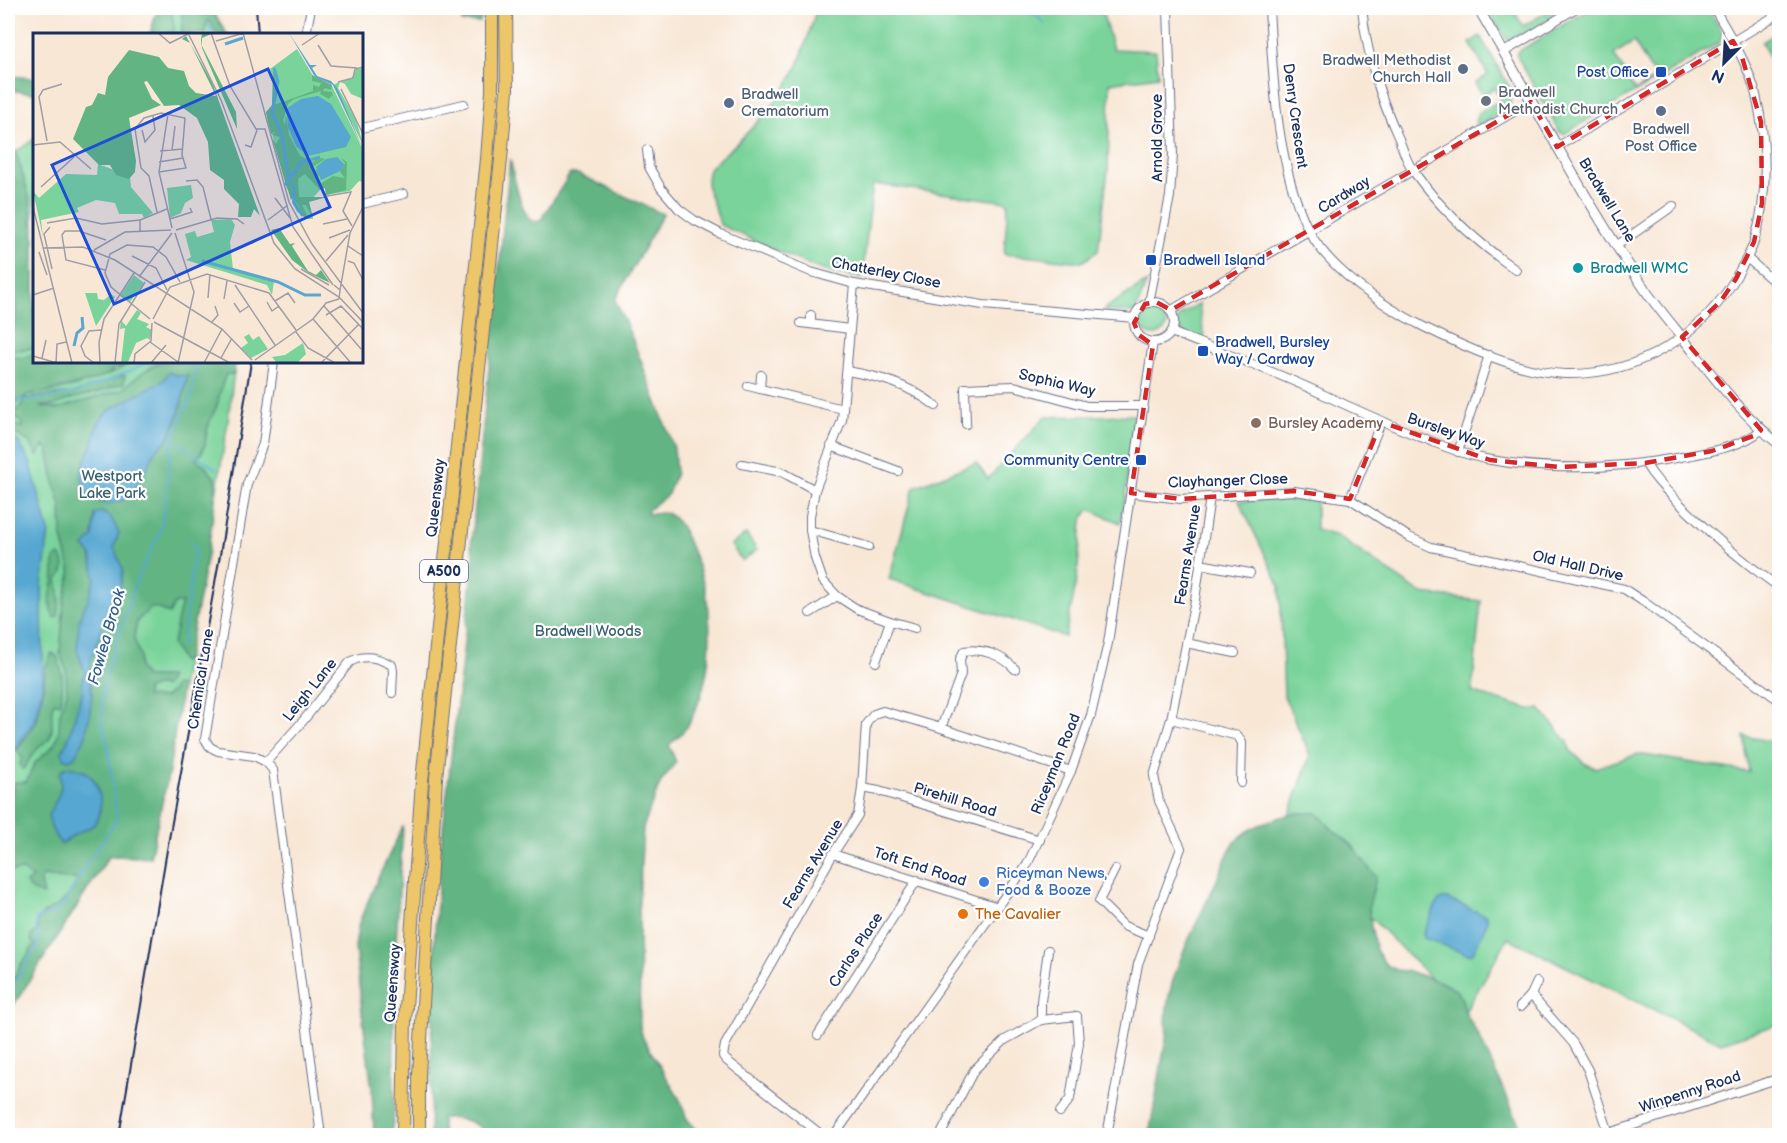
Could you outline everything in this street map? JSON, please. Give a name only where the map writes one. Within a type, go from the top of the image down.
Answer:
[{"type":"highway","name":"Queensway","points":[[401,1136],[405,1022],[422,781],[487,159],[492,91],[492,8]]},
{"type":"highway","name":"Queensway","points":[[419,1136],[419,1075],[436,778],[501,159],[507,90],[506,8]]},
{"type":"street","points":[[306,33],[311,8]]},
{"type":"street","name":"Arnold Grove","points":[[1149,303],[1170,196],[1173,155],[1168,8]]},
{"type":"street","name":"Denry Crescent","points":[[1269,8],[1277,100],[1285,158],[1309,231],[1326,254],[1364,290],[1406,317],[1441,335],[1489,355],[1562,374],[1608,371],[1632,365],[1662,351],[1696,327],[1720,302],[1736,279],[1754,242],[1762,203],[1765,171],[1756,94],[1746,66],[1714,8]]},
{"type":"street","points":[[1362,8],[1366,41],[1376,80],[1388,115],[1412,170],[1431,195],[1466,230],[1516,270]]},
{"type":"street","name":"Bradwell Lane","points":[[1478,8],[1616,246],[1650,295],[1733,401],[1779,445]]},
{"type":"street","points":[[1504,52],[1576,8]]},
{"type":"street","points":[[1557,147],[1779,13]]},
{"type":"street","name":"Cardway","points":[[1170,311],[1531,102]]},
{"type":"street","points":[[363,128],[464,104]]},
{"type":"street","name":"Chatterley Close","points":[[647,150],[649,167],[661,188],[679,209],[721,234],[811,272],[854,284],[983,305],[1134,318]]},
{"type":"street","points":[[363,204],[404,194]]},
{"type":"street","points":[[1616,246],[1673,207]]},
{"type":"street","points":[[1747,258],[1779,287]]},
{"type":"street","points":[[854,284],[842,420],[815,490],[810,530],[822,581],[837,596],[857,609],[915,628]]},
{"type":"street","points":[[1149,303],[1162,304],[1170,311],[1174,324],[1171,332],[1161,341],[1147,340],[1136,330],[1134,318],[1139,308],[1149,303]]},
{"type":"street","points":[[811,315],[811,324]]},
{"type":"street","points":[[801,323],[850,329]]},
{"type":"street","name":"Bursley Way","points":[[1171,332],[1315,391],[1381,422],[1458,452],[1490,460],[1542,466],[1596,468],[1645,463],[1712,451],[1756,435],[1761,430]]},
{"type":"street","name":"Riceyman Road","points":[[834,1136],[1027,865],[1071,771],[1091,715],[1108,643],[1153,342]]},
{"type":"street","points":[[1458,452],[1489,355]]},
{"type":"street","name":"Chemical Lane","points":[[266,762],[254,756],[218,751],[210,747],[205,739],[247,484],[263,444],[274,363]]},
{"type":"street","points":[[847,371],[896,382],[936,405]]},
{"type":"street","points":[[759,389],[761,375]]},
{"type":"street","points":[[747,386],[843,410]]},
{"type":"street","name":"Sophia Way","points":[[966,424],[965,387],[1014,386],[1087,406],[1143,406]]},
{"type":"street","points":[[1350,499],[1381,422]]},
{"type":"street","points":[[831,446],[898,471]]},
{"type":"street","points":[[1645,463],[1652,476],[1708,532],[1779,588]]},
{"type":"street","points":[[742,464],[782,472],[815,490]]},
{"type":"street","name":"Clayhanger Close","points":[[1131,493],[1181,499],[1294,491],[1350,499]]},
{"type":"street","name":"Fearns Avenue","points":[[1104,1136],[1108,1130],[1138,964],[1181,848],[1159,801],[1154,776],[1171,719],[1210,497]]},
{"type":"street","name":"Old Hall Drive","points":[[1350,499],[1409,537],[1431,547],[1624,590],[1644,602],[1779,701]]},
{"type":"street","points":[[810,530],[869,547]]},
{"type":"street","points":[[1200,564],[1250,573]]},
{"type":"street","points":[[810,613],[837,596]]},
{"type":"street","points":[[876,662],[890,621]]},
{"type":"street","points":[[1186,643],[1235,654]]},
{"type":"street","points":[[941,728],[961,674],[960,659],[964,651],[976,649],[1005,659],[1015,669]]},
{"type":"street","name":"Leigh Lane","points":[[266,762],[303,721],[350,662],[357,658],[375,658],[392,665],[392,693]]},
{"type":"street","name":"Fearns Avenue","points":[[823,1136],[723,1056],[725,1045],[833,854],[858,815],[866,724],[874,714],[883,711],[1071,771]]},
{"type":"street","points":[[1171,719],[1238,736],[1242,742],[1239,778]]},
{"type":"street","points":[[266,762],[273,770],[321,1136]]},
{"type":"street","name":"Pirehill Road","points":[[862,788],[879,791],[1040,840]]},
{"type":"street","name":"Toft End Road","points":[[833,854],[998,907]]},
{"type":"street","points":[[1115,869],[1100,901],[1124,926],[1149,936]]},
{"type":"street","name":"Carlos Place","points":[[818,1035],[917,880]]},
{"type":"street","points":[[1041,1020],[1041,1001],[1048,950]]},
{"type":"street","points":[[1520,1007],[1537,982]]},
{"type":"street","points":[[1530,995],[1573,1043],[1588,1070],[1610,1134]]},
{"type":"street","points":[[942,1136],[974,1070],[1005,1040],[1041,1020],[1077,1016],[1079,1043],[1070,1099],[1060,1112]]},
{"type":"street","name":"Winpenny Road","points":[[1610,1134],[1779,1077]]},
{"type":"highlighted area","points":[[1733,41],[1742,57],[1761,122],[1762,203],[1754,242],[1736,279],[1720,302],[1682,337],[1761,430],[1756,435],[1712,451],[1645,463],[1560,467],[1490,460],[1381,422],[1350,499],[1294,491],[1181,499],[1131,493],[1153,345],[1139,335],[1134,323],[1145,304],[1156,302],[1171,310],[1531,102],[1557,147]]},
{"type":"green space","points":[[158,8],[211,8],[226,33],[150,33]]},
{"type":"green space","points":[[158,8],[171,8],[173,33],[150,33]]},
{"type":"green space","points":[[181,8],[211,8],[226,33],[216,33],[208,21],[206,33],[182,33]]},
{"type":"green space","points":[[413,8],[481,8],[483,11],[480,22],[462,22],[462,9],[441,10],[415,17]]},
{"type":"green space","points":[[817,8],[1101,8],[1113,49],[1156,51],[1158,76],[1110,83],[1108,170],[1098,251],[1082,262],[1004,254],[1008,202],[873,184],[862,278],[811,266],[720,225],[708,189],[707,174],[710,167],[747,133],[782,93],[798,65]]},
{"type":"green space","points":[[1485,8],[1501,8],[1505,13],[1512,8],[1523,26],[1554,8],[1569,8],[1527,33],[1507,40]]},
{"type":"green space","points":[[1592,8],[1708,8],[1723,34],[1719,43],[1564,134],[1559,132],[1517,56],[1517,52]],"holes":[[[1634,42],[1656,78],[1635,91],[1614,54]]]},
{"type":"green space","points":[[1774,35],[1779,44],[1779,73],[1777,74],[1762,42]]},
{"type":"green space","points":[[1480,36],[1512,91],[1509,108],[1478,126],[1475,122],[1478,113],[1501,100],[1494,88],[1482,95],[1475,83],[1488,75],[1470,43]]},
{"type":"green space","points":[[8,76],[33,78],[33,93],[8,90]]},
{"type":"green space","points":[[33,140],[33,362],[8,371],[8,152],[16,152]]},
{"type":"green space","points":[[8,152],[16,152],[29,196],[33,224],[33,348],[8,351],[8,333],[13,329],[16,306],[8,281],[8,235],[10,234]]},
{"type":"green space","name":"Bradwell Woods","points":[[510,159],[524,211],[533,222],[540,221],[570,174],[578,174],[663,214],[615,300],[631,335],[674,448],[676,473],[668,494],[648,510],[648,514],[666,513],[675,519],[685,535],[706,593],[710,638],[704,683],[697,705],[686,728],[669,745],[676,762],[661,782],[643,828],[639,903],[640,1027],[643,1038],[680,1100],[687,1119],[702,1135],[487,1135],[467,1120],[442,1118],[442,1135],[430,1135],[433,960],[441,846],[474,554],[471,546]]},
{"type":"green space","points":[[1147,282],[1135,313],[1105,311],[1105,308]]},
{"type":"green space","points":[[1199,304],[1205,341],[1181,331],[1177,323],[1182,314]]},
{"type":"green space","points":[[1154,309],[1163,313],[1167,322],[1163,331],[1154,335],[1145,331],[1141,322],[1145,313]]},
{"type":"green space","points":[[33,354],[33,363],[131,363],[115,368],[109,374],[90,381],[47,392],[28,394],[8,409],[8,355],[23,358]]},
{"type":"green space","name":"Westport Lake Park","points":[[131,363],[235,363],[204,569],[179,698],[169,771],[150,857],[109,856],[8,1014],[8,394],[57,391],[103,377]]},
{"type":"green space","name":"Westport Lake Park","points":[[158,363],[235,363],[234,374],[226,374],[207,429],[205,446],[196,459],[216,479],[208,547],[187,659],[182,662],[172,644],[182,603],[175,603],[169,614],[157,608],[151,608],[137,621],[134,638],[140,656],[139,668],[145,677],[170,677],[165,686],[147,689],[146,697],[164,698],[175,685],[182,686],[169,771],[150,857],[109,856],[8,1014],[8,986],[32,947],[37,945],[32,943],[31,936],[38,929],[37,921],[64,901],[78,879],[43,876],[40,882],[43,895],[29,888],[26,883],[32,878],[23,870],[8,872],[8,801],[15,782],[26,782],[35,763],[57,739],[60,713],[67,693],[66,669],[60,653],[64,600],[70,568],[62,538],[61,506],[48,449],[44,446],[37,456],[30,442],[8,430],[8,424],[23,427],[12,414],[25,398],[74,393],[125,376],[124,383],[94,394],[70,399],[53,406],[38,406],[57,409],[121,390]]},
{"type":"green space","points":[[1134,415],[1120,523],[1089,509],[1082,521],[1077,579],[1065,637],[889,579],[914,487],[976,463],[988,479],[1045,417]]},
{"type":"green space","points":[[1316,499],[1316,530],[1337,536],[1422,594],[1481,601],[1472,692],[1529,709],[1540,709],[1568,742],[1570,750],[1584,763],[1595,768],[1638,754],[1749,772],[1744,736],[1779,743],[1779,1024],[1721,1043],[1508,938],[1465,1012],[1284,831],[1310,755],[1284,696],[1280,586],[1239,501]]},
{"type":"green space","points":[[746,534],[757,550],[742,561],[731,545]]},
{"type":"green space","points":[[60,555],[64,568],[57,579],[60,598],[58,616],[54,618],[50,600],[54,580],[54,560]]},
{"type":"green space","points":[[52,653],[57,656],[62,673],[60,704],[54,702],[52,707],[52,730],[49,739],[38,748],[22,769],[20,764],[22,758],[17,750],[36,723],[46,666]]},
{"type":"green space","points":[[1298,813],[1317,813],[1351,844],[1376,877],[1369,906],[1371,927],[1376,950],[1386,965],[1441,982],[1456,990],[1524,1135],[1149,1135],[1167,1033],[1166,1015],[1169,995],[1174,976],[1227,854],[1233,844],[1250,830]]},
{"type":"green space","points":[[403,826],[394,976],[394,1115],[391,1135],[374,1135],[372,1090],[355,947],[359,922]]},
{"type":"water","points":[[169,372],[178,376],[188,375],[179,414],[168,439],[155,451],[143,477],[122,501],[107,504],[91,498],[85,490],[82,468],[93,443],[96,428],[104,415],[112,408],[163,381]]},
{"type":"water","points":[[8,434],[19,442],[30,462],[49,531],[42,586],[43,684],[35,720],[13,753],[8,771]]},
{"type":"water","points":[[101,512],[110,516],[119,533],[114,547],[123,570],[119,596],[104,622],[91,657],[92,694],[85,738],[74,758],[68,760],[64,758],[62,752],[70,734],[85,672],[77,651],[79,622],[95,578],[91,555],[84,546],[93,537],[95,514]]},
{"type":"water","points":[[66,767],[80,769],[94,780],[99,794],[100,809],[94,825],[61,844],[53,831],[48,815],[60,790],[60,772]]},
{"type":"water","points":[[1443,899],[1487,916],[1487,922],[1471,954],[1424,938],[1423,933],[1438,901]]},
{"type":"waterway","points":[[1028,8],[1045,24]]},
{"type":"waterway","name":"Fowlea Brook","points":[[209,25],[213,33]]},
{"type":"waterway","points":[[8,400],[62,396],[97,385],[145,363]]},
{"type":"waterway","name":"Fowlea Brook","points":[[8,995],[37,946],[36,919],[60,910],[115,822],[117,815],[107,740],[102,724],[103,684],[136,581],[160,532],[172,441],[191,397],[197,363]]},
{"type":"waterway","points":[[174,440],[216,469]]},
{"type":"waterway","points":[[182,646],[195,548],[190,541]]},
{"type":"railway","points":[[256,8],[258,33]]},
{"type":"railway","points":[[119,1136],[220,555],[251,363]]},
{"type":"place","name":"Bradwell Methodist Church Hall","points":[[1463,69]]},
{"type":"place","name":"Post Office","points":[[1661,72]]},
{"type":"place","name":"Bradwell Methodist Church","points":[[1486,101]]},
{"type":"place","name":"Bradwell Crematorium","points":[[729,103]]},
{"type":"place","name":"Bradwell Post Office","points":[[1661,111]]},
{"type":"place","name":"Bradwell Island","points":[[1151,260]]},
{"type":"place","name":"Bradwell WMC","points":[[1578,268]]},
{"type":"place","name":"Bradwell, Bursley Way / Cardway","points":[[1203,351]]},
{"type":"place","name":"Bursley Academy","points":[[1256,423]]},
{"type":"place","name":"Community Centre","points":[[1141,460]]},
{"type":"place","name":"Riceyman News, Food & Booze","points":[[984,882]]},
{"type":"place","name":"The Cavalier","points":[[963,914]]}]
